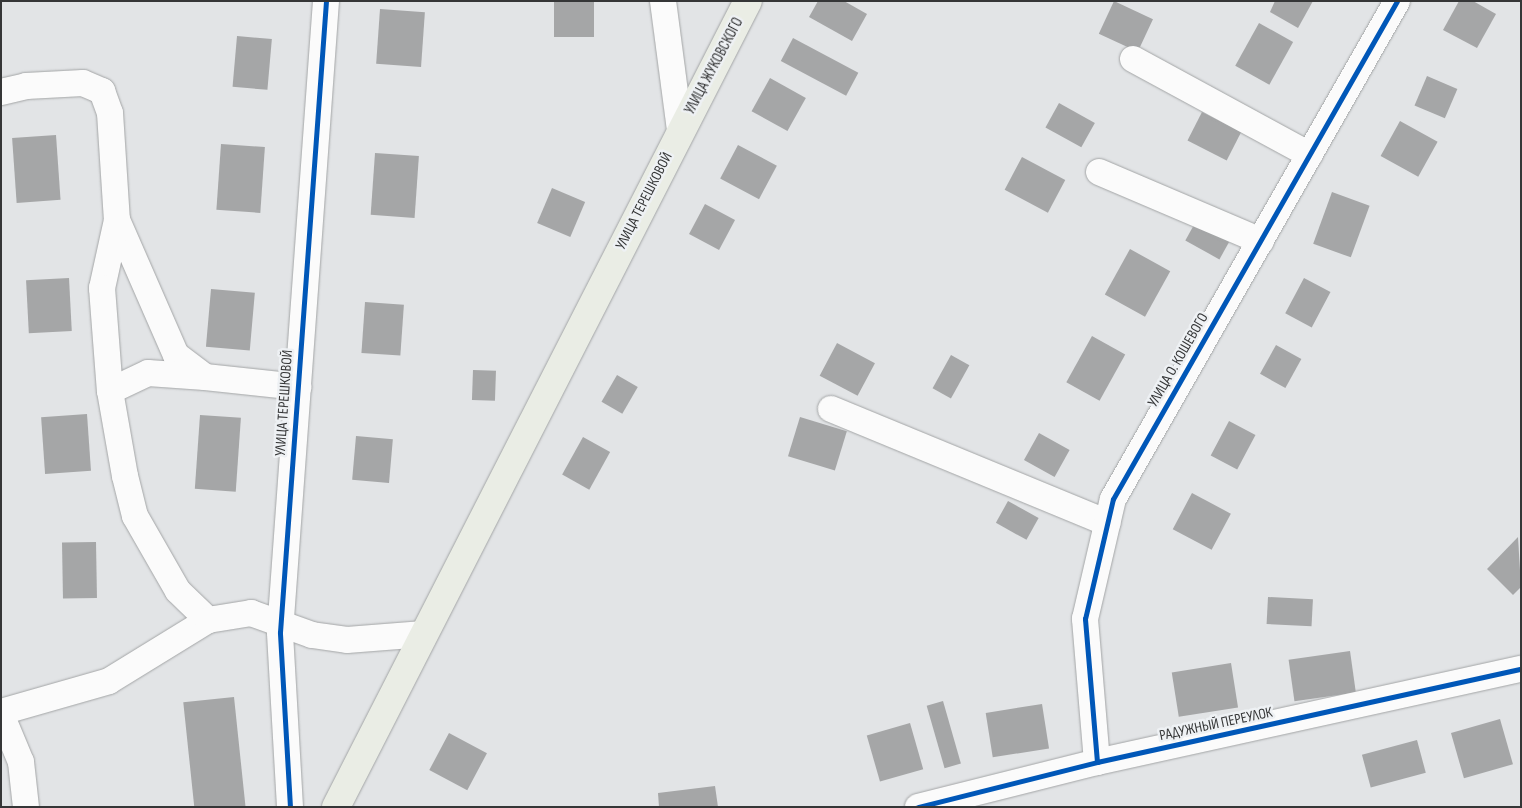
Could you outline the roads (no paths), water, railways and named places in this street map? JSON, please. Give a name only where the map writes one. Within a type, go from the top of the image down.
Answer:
[{"type":"main road","name":"УЛИЦА ЖУКОВСКОГО","points":[[680,131],[748,1]]},
{"type":"main road","name":"УЛИЦА ТЕРЕШКОВОЙ","points":[[336,807],[680,131]]},
{"type":"street","name":"УЛИЦА ТЕРЕШКОВОЙ","points":[[290,807],[281,620],[326,1]]},
{"type":"street","points":[[663,1],[680,131]]},
{"type":"street","name":"УЛИЦА О. КОШЕВОГО","points":[[1097,762],[1085,619],[1113,500],[1397,1]]},
{"type":"street","points":[[1133,59],[1310,155]]},
{"type":"street","points":[[1,92],[26,86],[83,83],[102,91],[110,113],[117,220],[102,288],[110,391],[135,516],[178,591],[208,620]]},
{"type":"street","points":[[1099,172],[1261,241]]},
{"type":"street","points":[[117,220],[176,354],[205,377]]},
{"type":"street","points":[[110,391],[148,373],[298,387]]},
{"type":"street","points":[[831,409],[1107,523]]},
{"type":"street","points":[[26,807],[21,762],[1,713],[109,681],[208,620],[251,613],[281,620],[312,635],[347,640],[424,634]]},
{"type":"street","name":"РАДУЖНЫЙ ПЕРЕУЛОК","points":[[918,807],[1097,762],[1521,670]]}]
